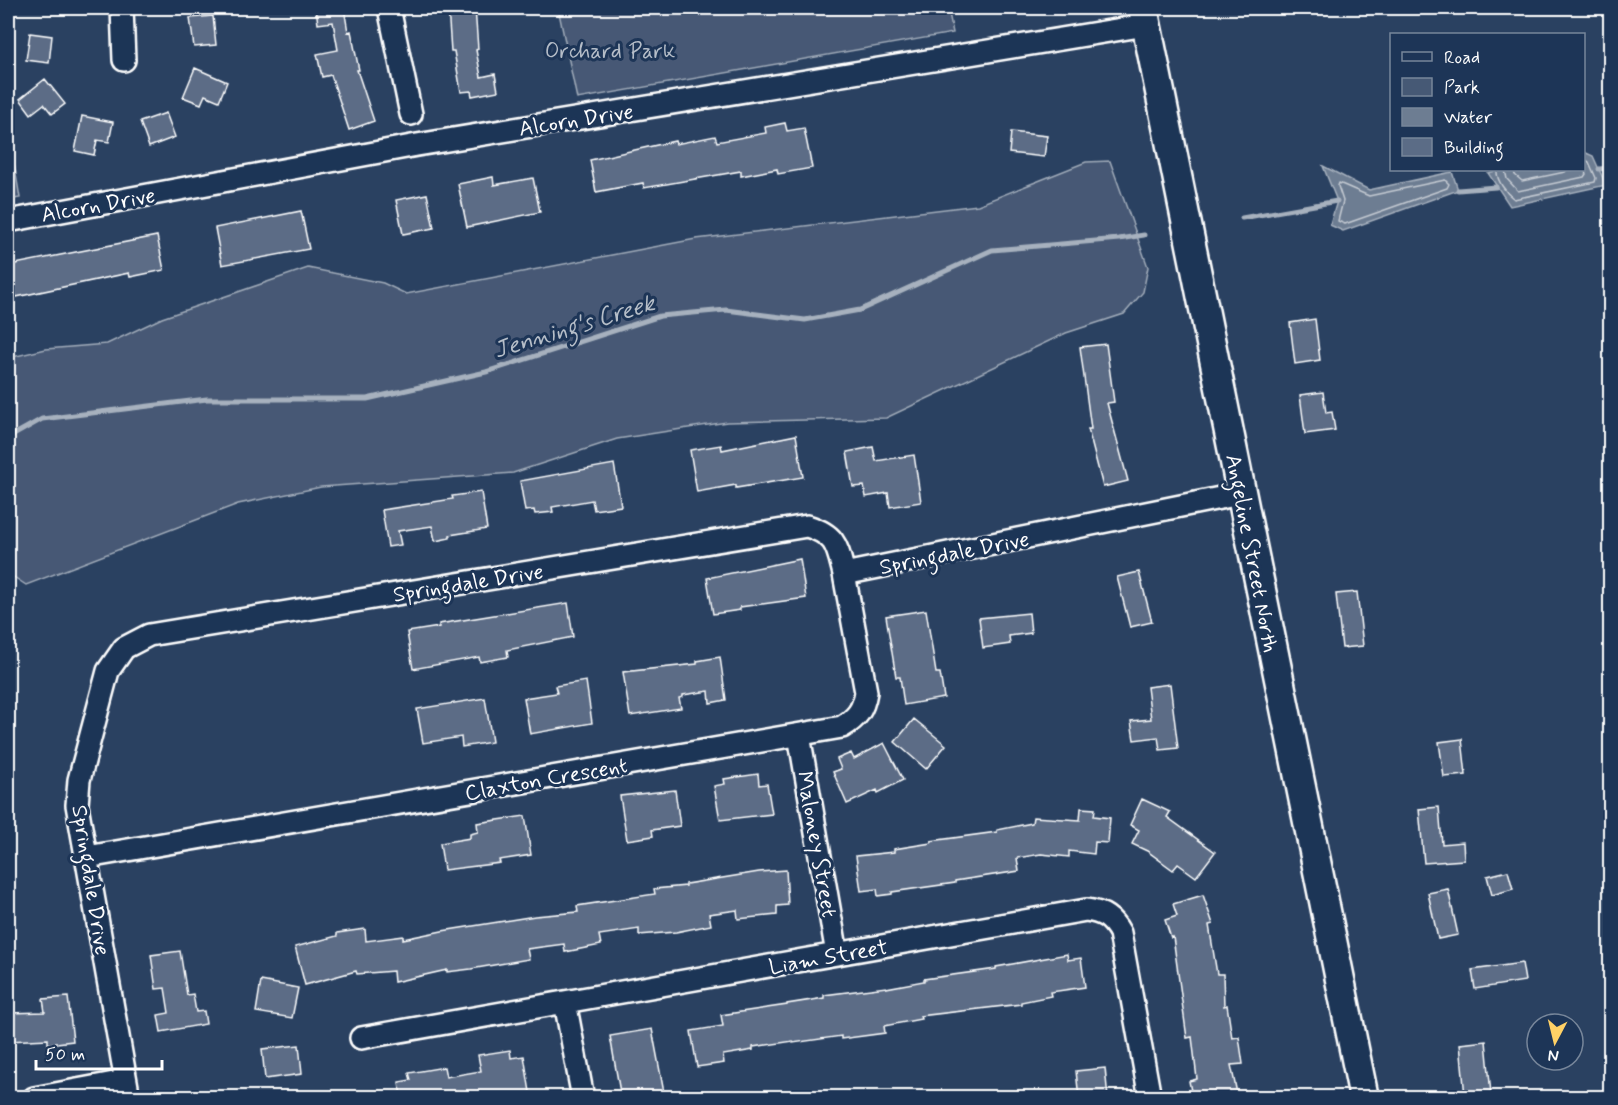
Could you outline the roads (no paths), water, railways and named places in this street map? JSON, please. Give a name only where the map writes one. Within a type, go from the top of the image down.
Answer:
[{"type":"main road","name":"Angeline Street North","points":[[1145,16],[1364,1098]]},
{"type":"street","points":[[122,8],[124,60]]},
{"type":"street","points":[[389,8],[411,114]]},
{"type":"street","name":"Alcorn Drive","points":[[8,221],[417,145],[1145,16]]},
{"type":"street","name":"Springdale Drive","points":[[127,1089],[77,805],[79,780],[108,671],[123,648],[149,635],[807,526],[825,531],[836,546],[844,574],[1240,494]]},
{"type":"street","name":"Claxton Crescent","points":[[87,857],[842,727],[856,718],[864,706],[867,692],[844,574]]},
{"type":"street","name":"Maloney Street","points":[[799,735],[837,954]]},
{"type":"street","name":"Liam Street","points":[[361,1038],[1086,910],[1098,911],[1108,916],[1120,933],[1150,1098]]},
{"type":"street","points":[[565,1002],[583,1098]]},
{"type":"street","points":[[34,1098],[127,1089]]},
{"type":"water","points":[[1585,152],[1593,156],[1606,185],[1510,206],[1488,173],[1495,171],[1585,171]]},
{"type":"water","points":[[1323,166],[1369,190],[1452,172],[1458,190],[1343,231],[1330,225],[1337,201]]},
{"type":"waterway","name":"Jenning's Creek","points":[[1599,169],[1610,168]]},
{"type":"waterway","points":[[1458,190],[1496,187]]},
{"type":"waterway","name":"Jenning's Creek","points":[[1242,218],[1337,201]]},
{"type":"waterway","name":"Jenning's Creek","points":[[8,438],[42,419],[207,399],[367,399],[486,372],[660,316],[726,310],[805,320],[860,310],[992,250],[1144,235]]},
{"type":"park label","name":"Orchard Park","points":[[610,50]]}]
